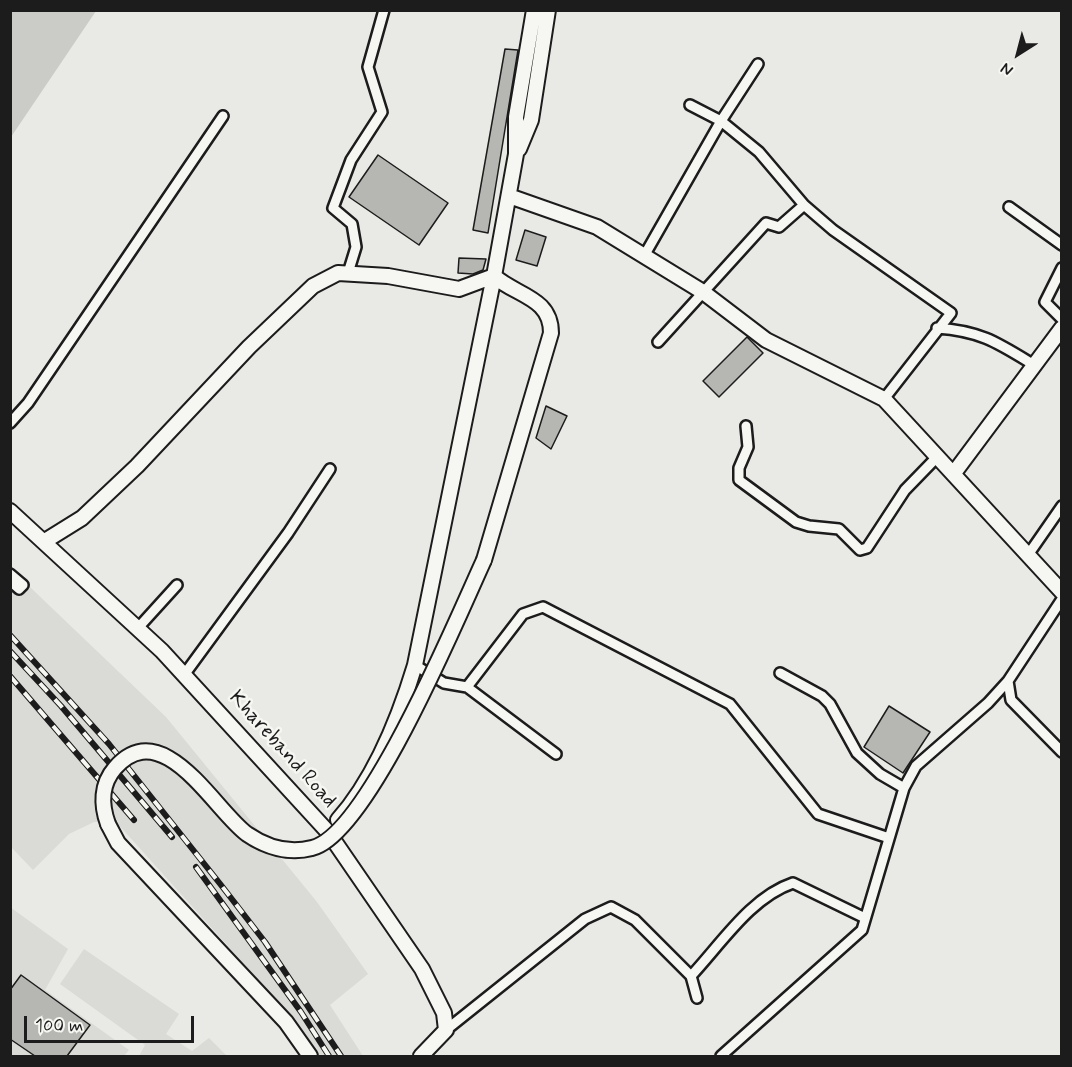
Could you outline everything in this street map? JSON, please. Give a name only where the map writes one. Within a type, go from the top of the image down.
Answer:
[{"type":"main road","points":[[328,832],[346,811],[378,757],[406,694],[415,665],[509,196],[516,154],[516,117],[534,10]]},
{"type":"main road","points":[[516,154],[531,120],[548,10]]},
{"type":"main road","points":[[509,196],[597,227],[703,291],[766,340],[884,399],[954,473],[978,504],[1062,592]]},
{"type":"main road","points":[[45,541],[82,518],[137,466],[249,347],[313,286],[338,273],[388,276],[459,289],[494,276]]},
{"type":"main road","points":[[310,1056],[286,1022],[118,843],[103,810],[106,783],[119,764],[132,756],[154,754],[180,765],[248,834],[267,844],[296,851],[315,848],[329,841],[351,819],[399,738],[484,560],[551,333],[551,322],[546,310],[494,276]]},
{"type":"main road","points":[[954,473],[1062,328]]},
{"type":"main road","name":"Khareband Road","points":[[10,511],[138,628],[328,832],[422,969],[444,1013],[446,1030]]},
{"type":"main road","points":[[421,1056],[446,1030]]},
{"type":"street","points":[[348,273],[356,247],[352,224],[333,208],[351,160],[382,112],[368,67],[384,10]]},
{"type":"street","points":[[644,256],[721,121],[758,64]]},
{"type":"street","points":[[690,105],[721,121],[759,152],[804,205],[833,230],[951,313],[937,328],[884,399]]},
{"type":"street","points":[[10,423],[28,403],[223,116]]},
{"type":"street","points":[[658,342],[766,223],[779,227],[804,205]]},
{"type":"street","points":[[1009,207],[1062,244]]},
{"type":"street","points":[[1062,268],[1045,302],[1062,320]]},
{"type":"street","points":[[937,328],[967,330],[999,344],[1034,365]]},
{"type":"street","points":[[746,426],[748,447],[739,468],[739,480],[796,522],[809,526],[838,529],[860,550],[867,548],[905,490],[938,456]]},
{"type":"street","points":[[184,675],[288,533],[330,469]]},
{"type":"street","points":[[1028,555],[1062,506]]},
{"type":"street","points":[[10,574],[23,585],[19,589],[10,581]]},
{"type":"street","points":[[138,628],[177,585]]},
{"type":"street","points":[[721,1056],[862,930],[904,788],[916,766],[988,703],[1008,681],[1062,599]]},
{"type":"street","points":[[467,687],[523,614],[543,607],[730,704],[818,814],[889,838]]},
{"type":"street","points":[[415,665],[444,683],[467,687],[556,754]]},
{"type":"street","points":[[780,673],[822,696],[830,704],[857,753],[880,774],[904,788]]},
{"type":"street","points":[[1008,681],[1011,700],[1062,752]]},
{"type":"street","points":[[691,976],[758,904],[777,888],[785,885],[793,883],[866,918]]},
{"type":"street","points":[[446,1030],[585,920],[611,908],[635,920],[691,976],[697,998]]},
{"type":"shaded area","points":[[10,11],[96,11],[11,137]]},
{"type":"shaded area","points":[[10,568],[166,717],[317,902],[368,974],[330,1005],[363,1056],[315,1056],[291,1016],[116,822],[94,822],[69,834],[33,870],[11,847]]},
{"type":"shaded area","points":[[10,907],[68,949],[45,990],[129,1050],[124,1056],[11,1056]]},
{"type":"shaded area","points":[[84,949],[179,1014],[166,1034],[192,1051],[209,1038],[227,1056],[139,1056],[145,1045],[60,984]]},
{"type":"building","points":[[505,49],[518,50],[488,233],[473,230]]},
{"type":"building","points":[[378,155],[448,203],[419,245],[349,197]]},
{"type":"building","points":[[525,230],[546,237],[537,266],[516,260]]},
{"type":"building","points":[[459,258],[486,259],[483,270],[473,274],[458,273]]},
{"type":"building","points":[[747,337],[763,353],[719,397],[703,381]]},
{"type":"building","points":[[546,406],[567,416],[551,449],[536,438]]},
{"type":"building","points":[[889,706],[930,732],[903,773],[864,747]]},
{"type":"building","points":[[21,975],[90,1025],[67,1056],[35,1056],[10,1039],[10,990]]},
{"type":"railway","points":[[10,635],[109,744],[221,885],[265,942],[341,1056]]},
{"type":"railway","points":[[10,651],[61,706],[172,837]]},
{"type":"railway","points":[[10,676],[134,820]]},
{"type":"railway","points":[[196,867],[301,1012],[329,1056]]}]
